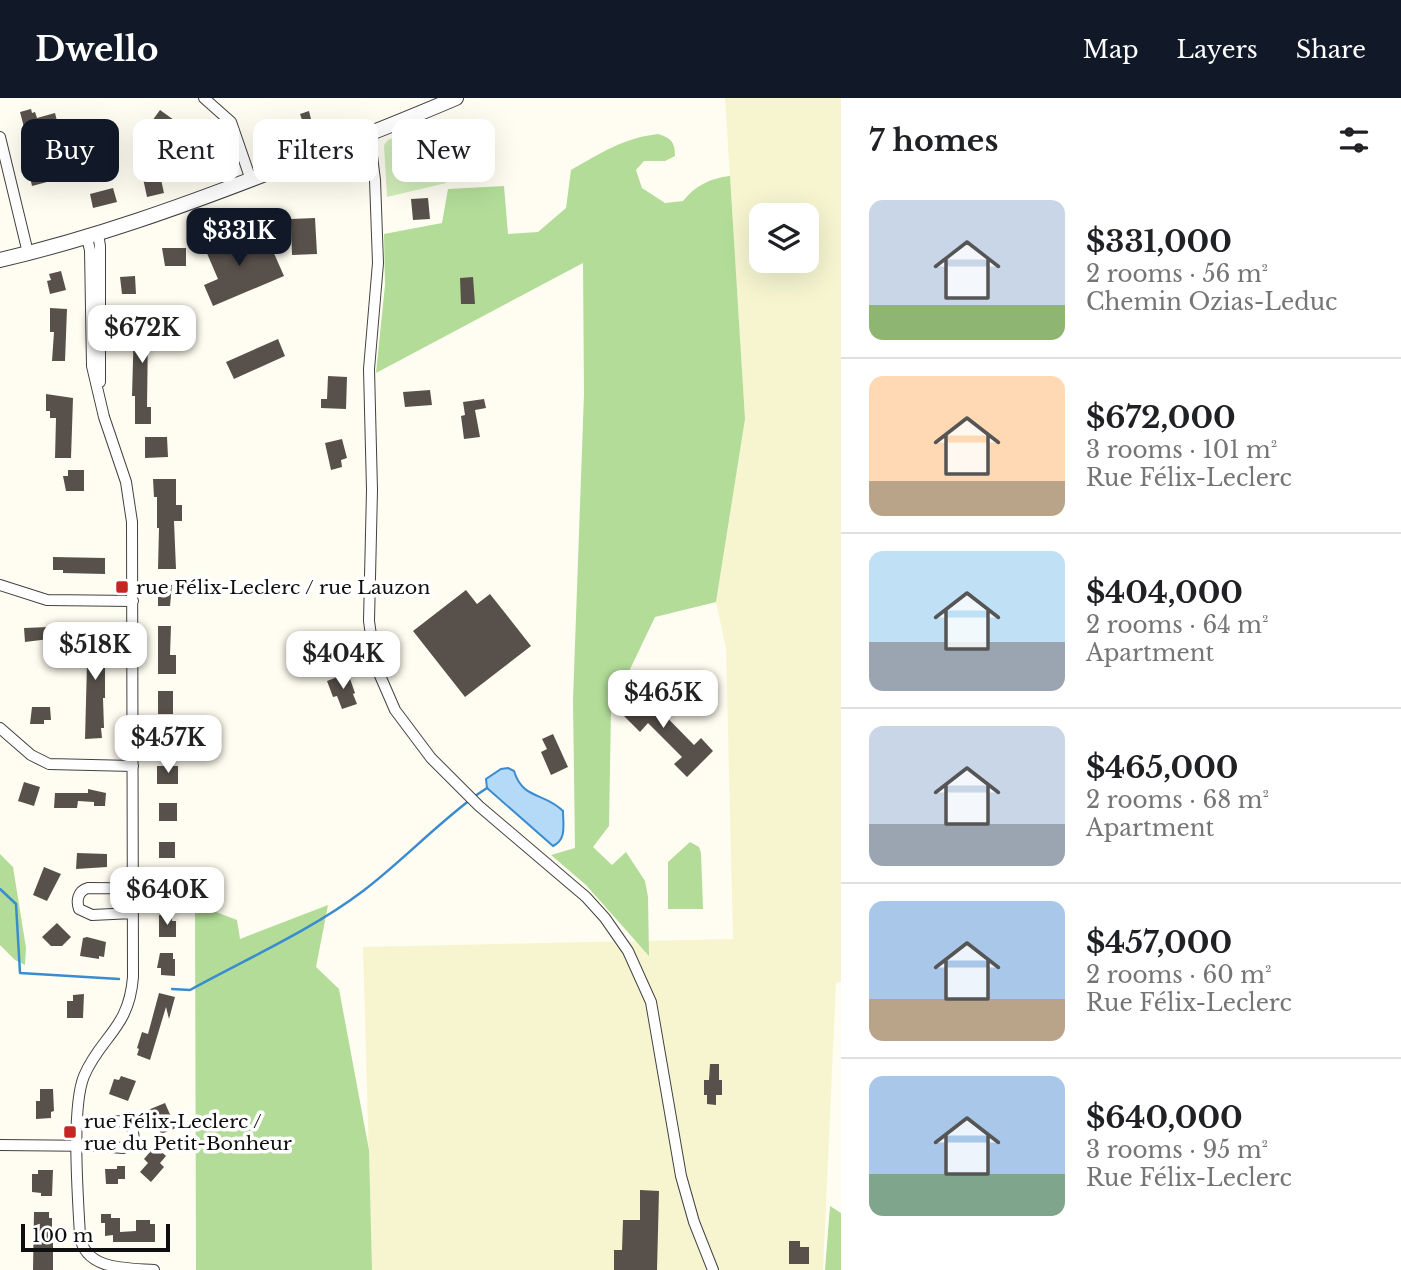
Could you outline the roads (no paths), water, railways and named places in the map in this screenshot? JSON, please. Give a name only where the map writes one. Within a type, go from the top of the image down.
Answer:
[{"type":"street","points":[[378,131],[456,98]]},
{"type":"street","points":[[0,260],[93,236],[251,180],[233,126],[211,100]]},
{"type":"street","points":[[0,137],[28,253]]},
{"type":"street","points":[[375,182],[378,263],[369,369],[372,490],[369,621],[379,677],[395,710],[431,758],[479,806],[586,897],[615,931],[634,963],[654,1015],[685,1191],[713,1270]]},
{"type":"street","points":[[93,236],[90,250],[92,366],[128,492],[133,541],[133,977],[129,1001],[121,1022],[83,1078],[78,1103],[80,1231],[85,1252],[94,1262],[106,1267],[154,1270]]},
{"type":"street","points":[[0,585],[47,600],[133,601]]},
{"type":"street","points":[[0,728],[31,755],[49,764],[132,765]]},
{"type":"street","points":[[133,914],[92,915],[82,911],[78,904],[79,894],[88,888],[190,889]]},
{"type":"street","points":[[0,1145],[123,1148],[131,1143],[135,1136],[132,1126],[125,1121],[78,1124]]},
{"type":"water","points":[[501,769],[514,771],[528,791],[563,811],[562,836],[553,846],[487,788],[486,779]]},
{"type":"waterway","points":[[475,796],[487,788]]},
{"type":"waterway","points":[[172,989],[190,990],[322,919],[377,880],[470,800]]},
{"type":"waterway","points":[[0,889],[16,904],[20,973],[119,979]]},
{"type":"place","name":"rue Félix-Leclerc / rue Lauzon","points":[[122,587]]},
{"type":"place","name":"rue Félix-Leclerc / rue du Petit-Bonheur","points":[[70,1132]]}]
